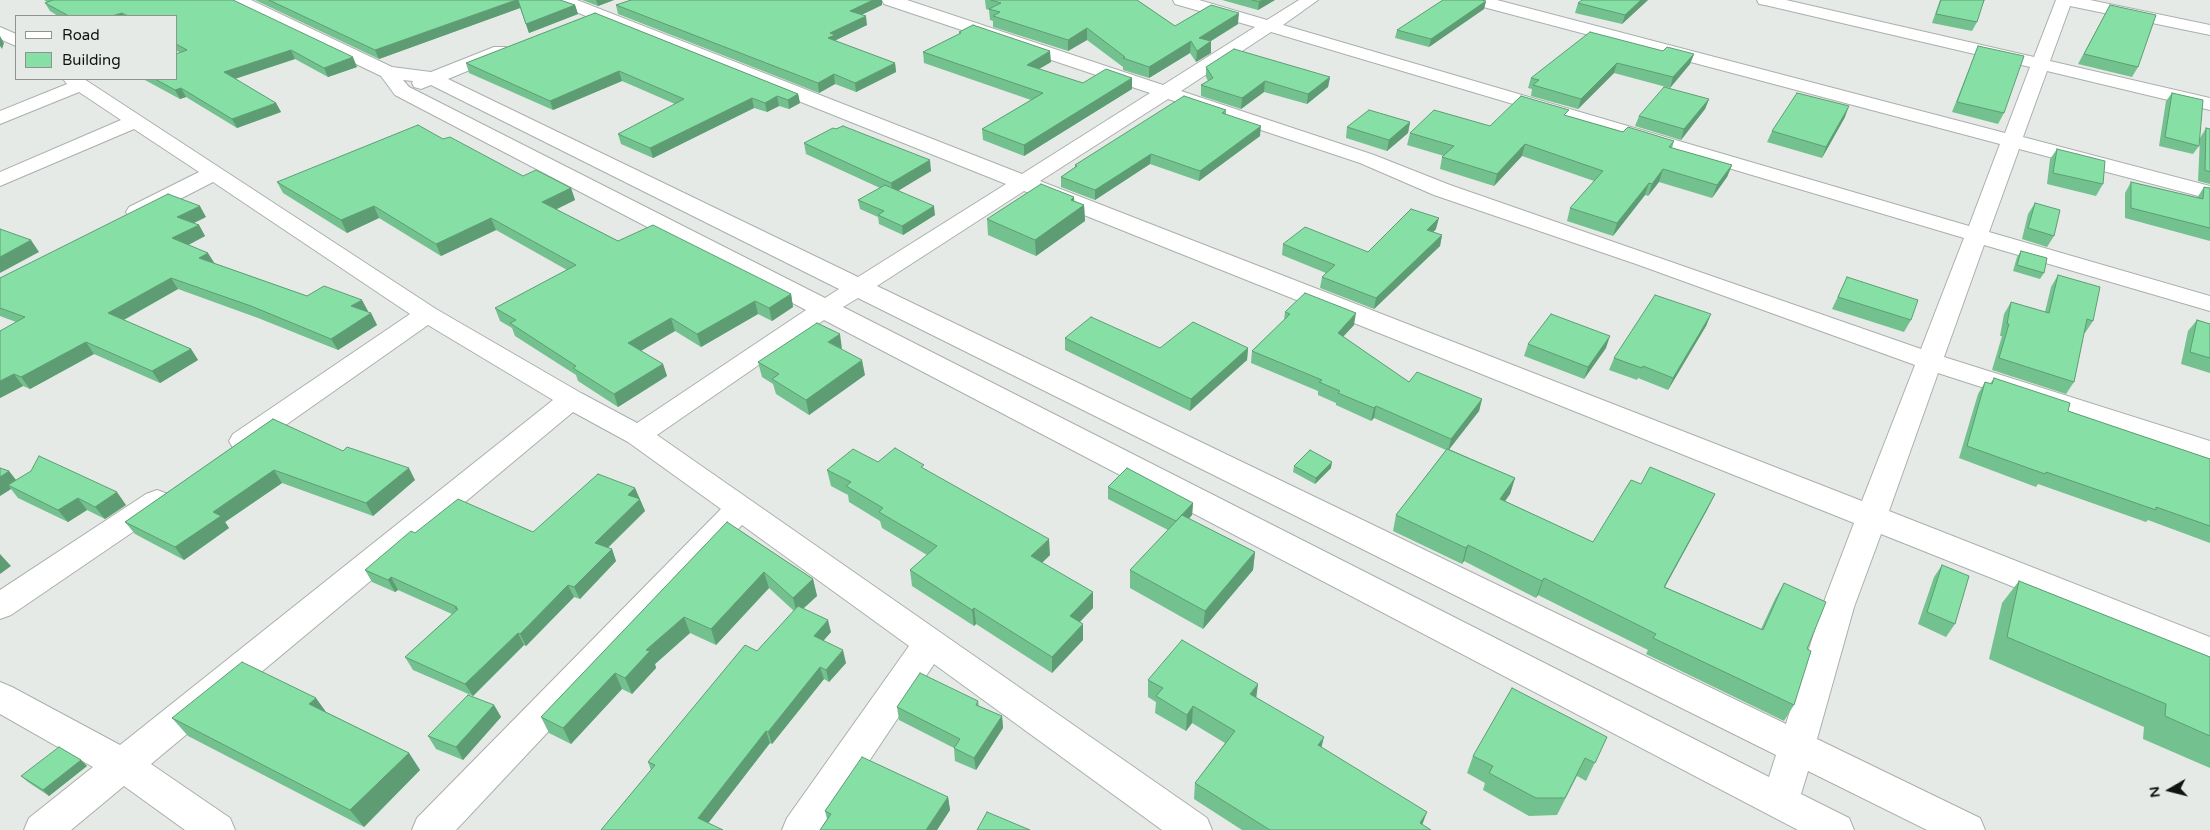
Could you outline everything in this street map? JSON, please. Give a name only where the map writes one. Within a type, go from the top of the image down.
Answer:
[{"type":"street","points":[[238,0],[824,309],[1835,830]]},
{"type":"street","points":[[562,0],[2210,651]]},
{"type":"street","points":[[890,0],[1367,159],[1442,190],[1644,258],[1930,361],[2210,451]]},
{"type":"street","points":[[1181,0],[1272,25],[1976,236],[2210,304]]},
{"type":"street","points":[[638,435],[824,309],[1310,0]]},
{"type":"street","points":[[1478,0],[2210,193]]},
{"type":"street","points":[[1764,0],[2210,104]]},
{"type":"street","points":[[1780,803],[1838,607],[2065,0],[2210,30]]},
{"type":"street","points":[[569,24],[625,3]]},
{"type":"street","points":[[395,82],[431,78],[514,46]]},
{"type":"street","points":[[431,78],[1966,830]]},
{"type":"street","points":[[0,118],[76,82],[427,314],[570,399],[638,435],[930,642],[1177,825]]},
{"type":"street","points":[[0,180],[135,121]]},
{"type":"street","points":[[121,221],[214,173]]},
{"type":"street","points":[[226,453],[427,314]]},
{"type":"street","points":[[43,830],[570,399]]},
{"type":"street","points":[[0,606],[177,487]]},
{"type":"street","points":[[431,830],[740,508]]},
{"type":"street","points":[[801,830],[930,642]]},
{"type":"street","points":[[0,697],[122,764],[216,830]]},
{"type":"building","points":[[53,0],[233,0],[353,57],[324,68],[291,50],[224,72],[276,103],[232,119],[181,88],[175,90],[157,80],[178,80],[178,53],[187,50],[178,45],[178,15],[126,15],[122,13],[115,15],[67,15],[45,3]]},
{"type":"building","points":[[269,0],[516,0],[375,50]]},
{"type":"building","points":[[518,0],[560,0],[575,5],[526,24]]},
{"type":"building","points":[[631,0],[873,0],[850,11],[866,16],[830,33],[835,35],[828,38],[895,63],[855,83],[834,74],[818,83],[616,5]]},
{"type":"building","points":[[991,0],[1137,0],[1175,26],[1211,5],[1239,13],[1199,38],[1211,41],[1197,51],[1191,41],[1149,67],[1123,58],[1125,57],[1087,28],[1068,40],[993,16],[1000,12],[989,9],[1001,3]]},
{"type":"building","points":[[1443,0],[1486,1],[1431,39],[1397,30]]},
{"type":"building","points":[[1582,0],[1641,0],[1625,15],[1578,3]]},
{"type":"building","points":[[1941,0],[1984,0],[1977,22],[1936,14]]},
{"type":"building","points":[[2110,5],[2156,15],[2138,67],[2084,54]]},
{"type":"building","points":[[595,13],[798,94],[788,100],[777,96],[765,103],[752,98],[650,148],[618,134],[684,99],[619,71],[550,101],[466,63]]},
{"type":"building","points":[[973,25],[1050,51],[1027,65],[1083,83],[1106,69],[1132,78],[1024,145],[982,129],[1043,93],[923,52]]},
{"type":"building","points":[[1590,32],[1663,51],[1667,47],[1694,54],[1673,77],[1617,63],[1581,99],[1533,85],[1539,80],[1531,78]]},
{"type":"building","points":[[1978,46],[2024,56],[2004,113],[1957,102]]},
{"type":"building","points":[[1234,49],[1330,77],[1308,94],[1265,81],[1242,98],[1201,85],[1213,78],[1206,67]]},
{"type":"building","points":[[1664,87],[1709,99],[1684,129],[1639,116]]},
{"type":"building","points":[[1797,93],[1849,106],[1826,147],[1772,131]]},
{"type":"building","points":[[2172,93],[2203,100],[2199,146],[2165,137]]},
{"type":"building","points":[[1184,96],[1226,110],[1222,113],[1261,126],[1200,171],[1151,154],[1095,190],[1061,177],[1077,166],[1075,165]]},
{"type":"building","points":[[1521,96],[1569,110],[1564,115],[1623,132],[1628,127],[1674,141],[1669,147],[1732,165],[1717,185],[1663,169],[1652,184],[1649,183],[1617,223],[1570,208],[1603,171],[1525,144],[1497,174],[1442,157],[1454,146],[1410,133],[1434,110],[1490,126]]},
{"type":"building","points":[[1369,110],[1410,122],[1389,140],[1347,127]]},
{"type":"building","points":[[418,125],[443,139],[450,137],[523,176],[536,170],[571,188],[542,202],[618,241],[653,225],[791,294],[769,308],[755,301],[697,334],[671,318],[628,343],[663,364],[614,394],[573,368],[576,366],[510,323],[516,320],[495,308],[576,265],[491,218],[436,244],[374,206],[341,220],[277,182]]},
{"type":"building","points":[[843,126],[930,160],[891,183],[804,143],[833,128],[836,129]]},
{"type":"building","points":[[2206,128],[2210,129],[2210,172],[2205,170]]},
{"type":"building","points":[[2057,149],[2105,161],[2103,184],[2053,173]]},
{"type":"building","points":[[2131,182],[2203,199],[2204,187],[2210,188],[2210,228],[2131,208]]},
{"type":"building","points":[[1041,184],[1074,197],[1071,200],[1084,205],[1035,240],[987,219]]},
{"type":"building","points":[[885,185],[934,206],[902,226],[878,215],[884,211],[858,200]]},
{"type":"building","points":[[168,194],[200,206],[177,217],[199,225],[172,238],[208,253],[199,258],[307,296],[324,286],[362,300],[351,306],[371,313],[331,339],[251,306],[171,278],[108,313],[191,349],[152,371],[86,342],[21,377],[14,374],[0,381],[0,331],[25,317],[0,308],[0,278]]},
{"type":"building","points":[[2035,203],[2060,210],[2054,236],[2028,228]]},
{"type":"building","points":[[1411,209],[1439,218],[1427,230],[1442,235],[1376,298],[1322,277],[1335,265],[1283,244],[1305,227],[1368,252]]},
{"type":"building","points":[[0,229],[31,240],[0,257]]},
{"type":"building","points":[[2021,251],[2047,258],[2044,273],[2017,265]]},
{"type":"building","points":[[2058,275],[2100,287],[2093,321],[2087,319],[2074,382],[1999,358],[2009,324],[2007,324],[2011,302],[2049,313]]},
{"type":"building","points":[[1847,277],[1918,300],[1911,320],[1838,297]]},
{"type":"building","points":[[1305,293],[1356,313],[1338,333],[1409,382],[1417,372],[1482,399],[1451,439],[1376,406],[1374,408],[1338,393],[1340,391],[1319,382],[1322,380],[1252,351],[1290,314],[1285,312]]},
{"type":"building","points":[[1655,295],[1711,314],[1673,378],[1643,366],[1642,368],[1614,358]]},
{"type":"building","points":[[1551,314],[1610,336],[1588,367],[1528,344]]},
{"type":"building","points":[[1091,317],[1160,348],[1193,322],[1248,348],[1191,399],[1065,338]]},
{"type":"building","points":[[2197,320],[2210,324],[2210,358],[2190,352]]},
{"type":"building","points":[[817,323],[840,334],[828,342],[862,360],[806,400],[772,379],[779,374],[758,362]]},
{"type":"building","points":[[1994,378],[2070,403],[2068,411],[2210,459],[2210,526],[2156,507],[2156,510],[2046,472],[2045,474],[1967,446],[1985,382],[1992,384]]},
{"type":"building","points":[[273,419],[343,451],[347,447],[409,468],[366,503],[274,470],[213,512],[221,516],[175,547],[125,522]]},
{"type":"building","points":[[895,448],[924,465],[921,467],[1049,539],[1031,556],[1093,592],[1070,616],[1083,624],[1052,657],[974,608],[972,610],[910,570],[937,546],[879,512],[883,508],[846,486],[851,482],[827,470],[853,449],[878,462]]},
{"type":"building","points":[[1447,449],[1515,478],[1500,499],[1593,542],[1631,480],[1641,484],[1650,467],[1715,494],[1664,587],[1763,630],[1784,583],[1826,602],[1807,649],[1811,651],[1794,705],[1653,638],[1656,634],[1544,578],[1542,581],[1468,545],[1466,548],[1396,515]]},
{"type":"building","points":[[1310,450],[1332,462],[1316,478],[1294,466]]},
{"type":"building","points":[[39,456],[117,492],[95,507],[78,498],[58,510],[8,485],[31,471]]},
{"type":"building","points":[[0,468],[9,471],[0,477]]},
{"type":"building","points":[[1127,468],[1193,503],[1176,521],[1108,487]]},
{"type":"building","points":[[598,474],[635,488],[628,495],[640,499],[595,543],[612,549],[574,587],[568,585],[520,634],[518,633],[465,684],[405,657],[458,609],[391,577],[388,580],[365,570],[411,531],[415,533],[458,499],[533,532]]},
{"type":"building","points":[[1182,515],[1255,552],[1205,611],[1130,570]]},
{"type":"building","points":[[727,522],[813,579],[793,598],[764,572],[711,629],[684,617],[646,650],[650,651],[625,678],[615,673],[563,728],[541,717]]},
{"type":"building","points":[[1942,565],[1969,576],[1955,624],[1927,612]]},
{"type":"building","points":[[2019,581],[2210,657],[2210,736],[2165,716],[2166,704],[2007,637]]},
{"type":"building","points":[[798,606],[828,620],[814,636],[843,650],[826,670],[820,667],[768,732],[766,731],[698,818],[723,830],[601,830],[655,765],[648,762],[745,645],[757,651]]},
{"type":"building","points":[[1182,640],[1258,684],[1250,694],[1324,737],[1318,745],[1427,812],[1420,823],[1431,830],[1270,830],[1195,783],[1235,731],[1193,706],[1187,715],[1156,696],[1163,688],[1148,680]]},
{"type":"building","points":[[242,662],[316,698],[309,704],[409,753],[350,810],[172,718]]},
{"type":"building","points":[[920,673],[978,701],[976,705],[1002,716],[974,758],[954,748],[960,739],[897,707]]},
{"type":"building","points":[[1512,688],[1607,737],[1595,763],[1585,758],[1565,798],[1536,798],[1489,773],[1493,766],[1473,756]]},
{"type":"building","points":[[468,695],[494,705],[456,747],[428,736]]},
{"type":"building","points":[[59,747],[81,760],[43,790],[21,776]]},
{"type":"building","points":[[862,757],[948,797],[926,830],[820,830],[831,814],[825,811]]},
{"type":"building","points":[[987,812],[1030,830],[977,830]]}]
